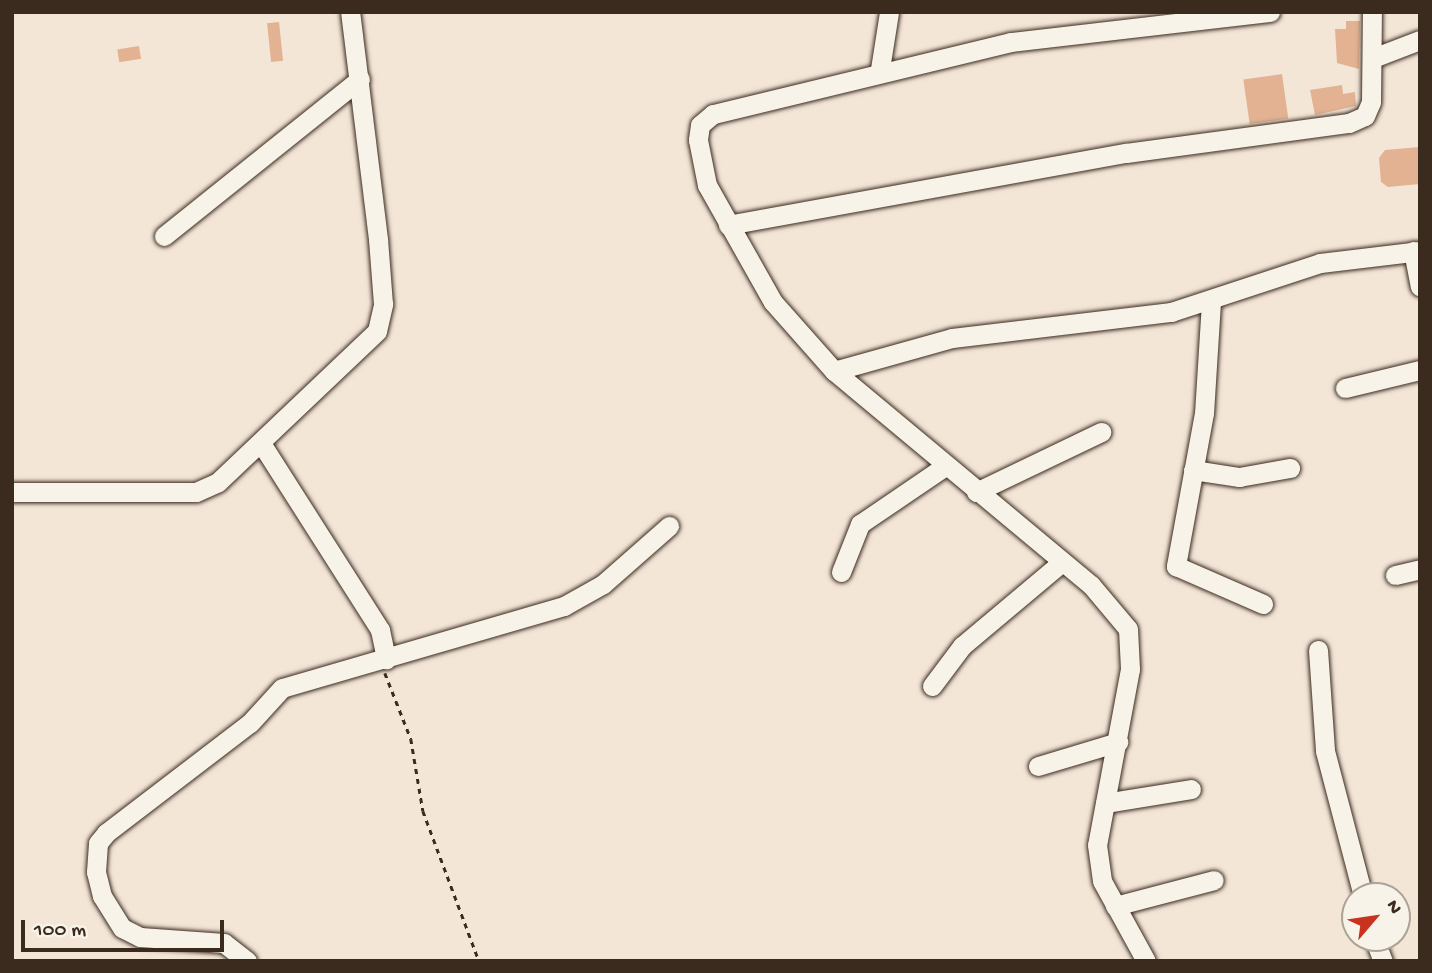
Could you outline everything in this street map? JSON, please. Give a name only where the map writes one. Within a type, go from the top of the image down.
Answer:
[{"type":"street","points":[[12,492],[196,492],[236,471],[261,443],[377,331],[382,291],[360,79],[350,12]]},
{"type":"street","points":[[880,69],[890,12]]},
{"type":"street","points":[[1146,961],[1102,881],[1097,845],[1130,669],[1128,629],[1110,604],[944,467],[834,371],[773,302],[707,185],[701,125],[713,114],[880,69],[1012,42],[1270,12]]},
{"type":"street","points":[[728,225],[1126,153],[1349,123],[1365,116],[1371,102],[1374,58],[1372,12]]},
{"type":"street","points":[[1374,58],[1420,40]]},
{"type":"street","points":[[164,236],[360,79]]},
{"type":"street","points":[[834,371],[952,338],[1211,302],[1320,263],[1417,251],[1420,286]]},
{"type":"street","points":[[1211,302],[1207,390],[1176,566],[1263,604]]},
{"type":"street","points":[[1345,388],[1420,370]]},
{"type":"street","points":[[976,492],[1101,432]]},
{"type":"street","points":[[261,443],[380,630],[386,659]]},
{"type":"street","points":[[841,572],[860,524],[944,467]]},
{"type":"street","points":[[1193,470],[1239,477],[1290,468]]},
{"type":"street","points":[[247,961],[223,943],[140,937],[122,928],[102,896],[98,843],[250,723],[282,688],[564,606],[603,584],[669,526]]},
{"type":"street","points":[[932,686],[962,646],[1062,562]]},
{"type":"street","points":[[1395,575],[1420,569]]},
{"type":"street","points":[[1318,650],[1325,751],[1359,882]]},
{"type":"street","points":[[1038,766],[1118,743]]},
{"type":"street","points":[[1105,803],[1191,789]]},
{"type":"street","points":[[1115,905],[1214,880]]},
{"type":"path","points":[[386,659],[385,677],[411,739],[420,803],[479,961]]},
{"type":"building","points":[[1346,21],[1360,21],[1359,69],[1337,63],[1335,29],[1346,29]]},
{"type":"building","points":[[279,22],[283,61],[271,62],[267,23]]},
{"type":"building","points":[[139,46],[141,59],[119,62],[117,49]]},
{"type":"building","points":[[1282,74],[1288,119],[1250,124],[1243,79]]},
{"type":"building","points":[[1342,85],[1343,94],[1355,92],[1356,106],[1315,115],[1310,90]]},
{"type":"building","points":[[1420,147],[1420,184],[1388,187],[1381,182],[1379,158],[1385,150]]}]
